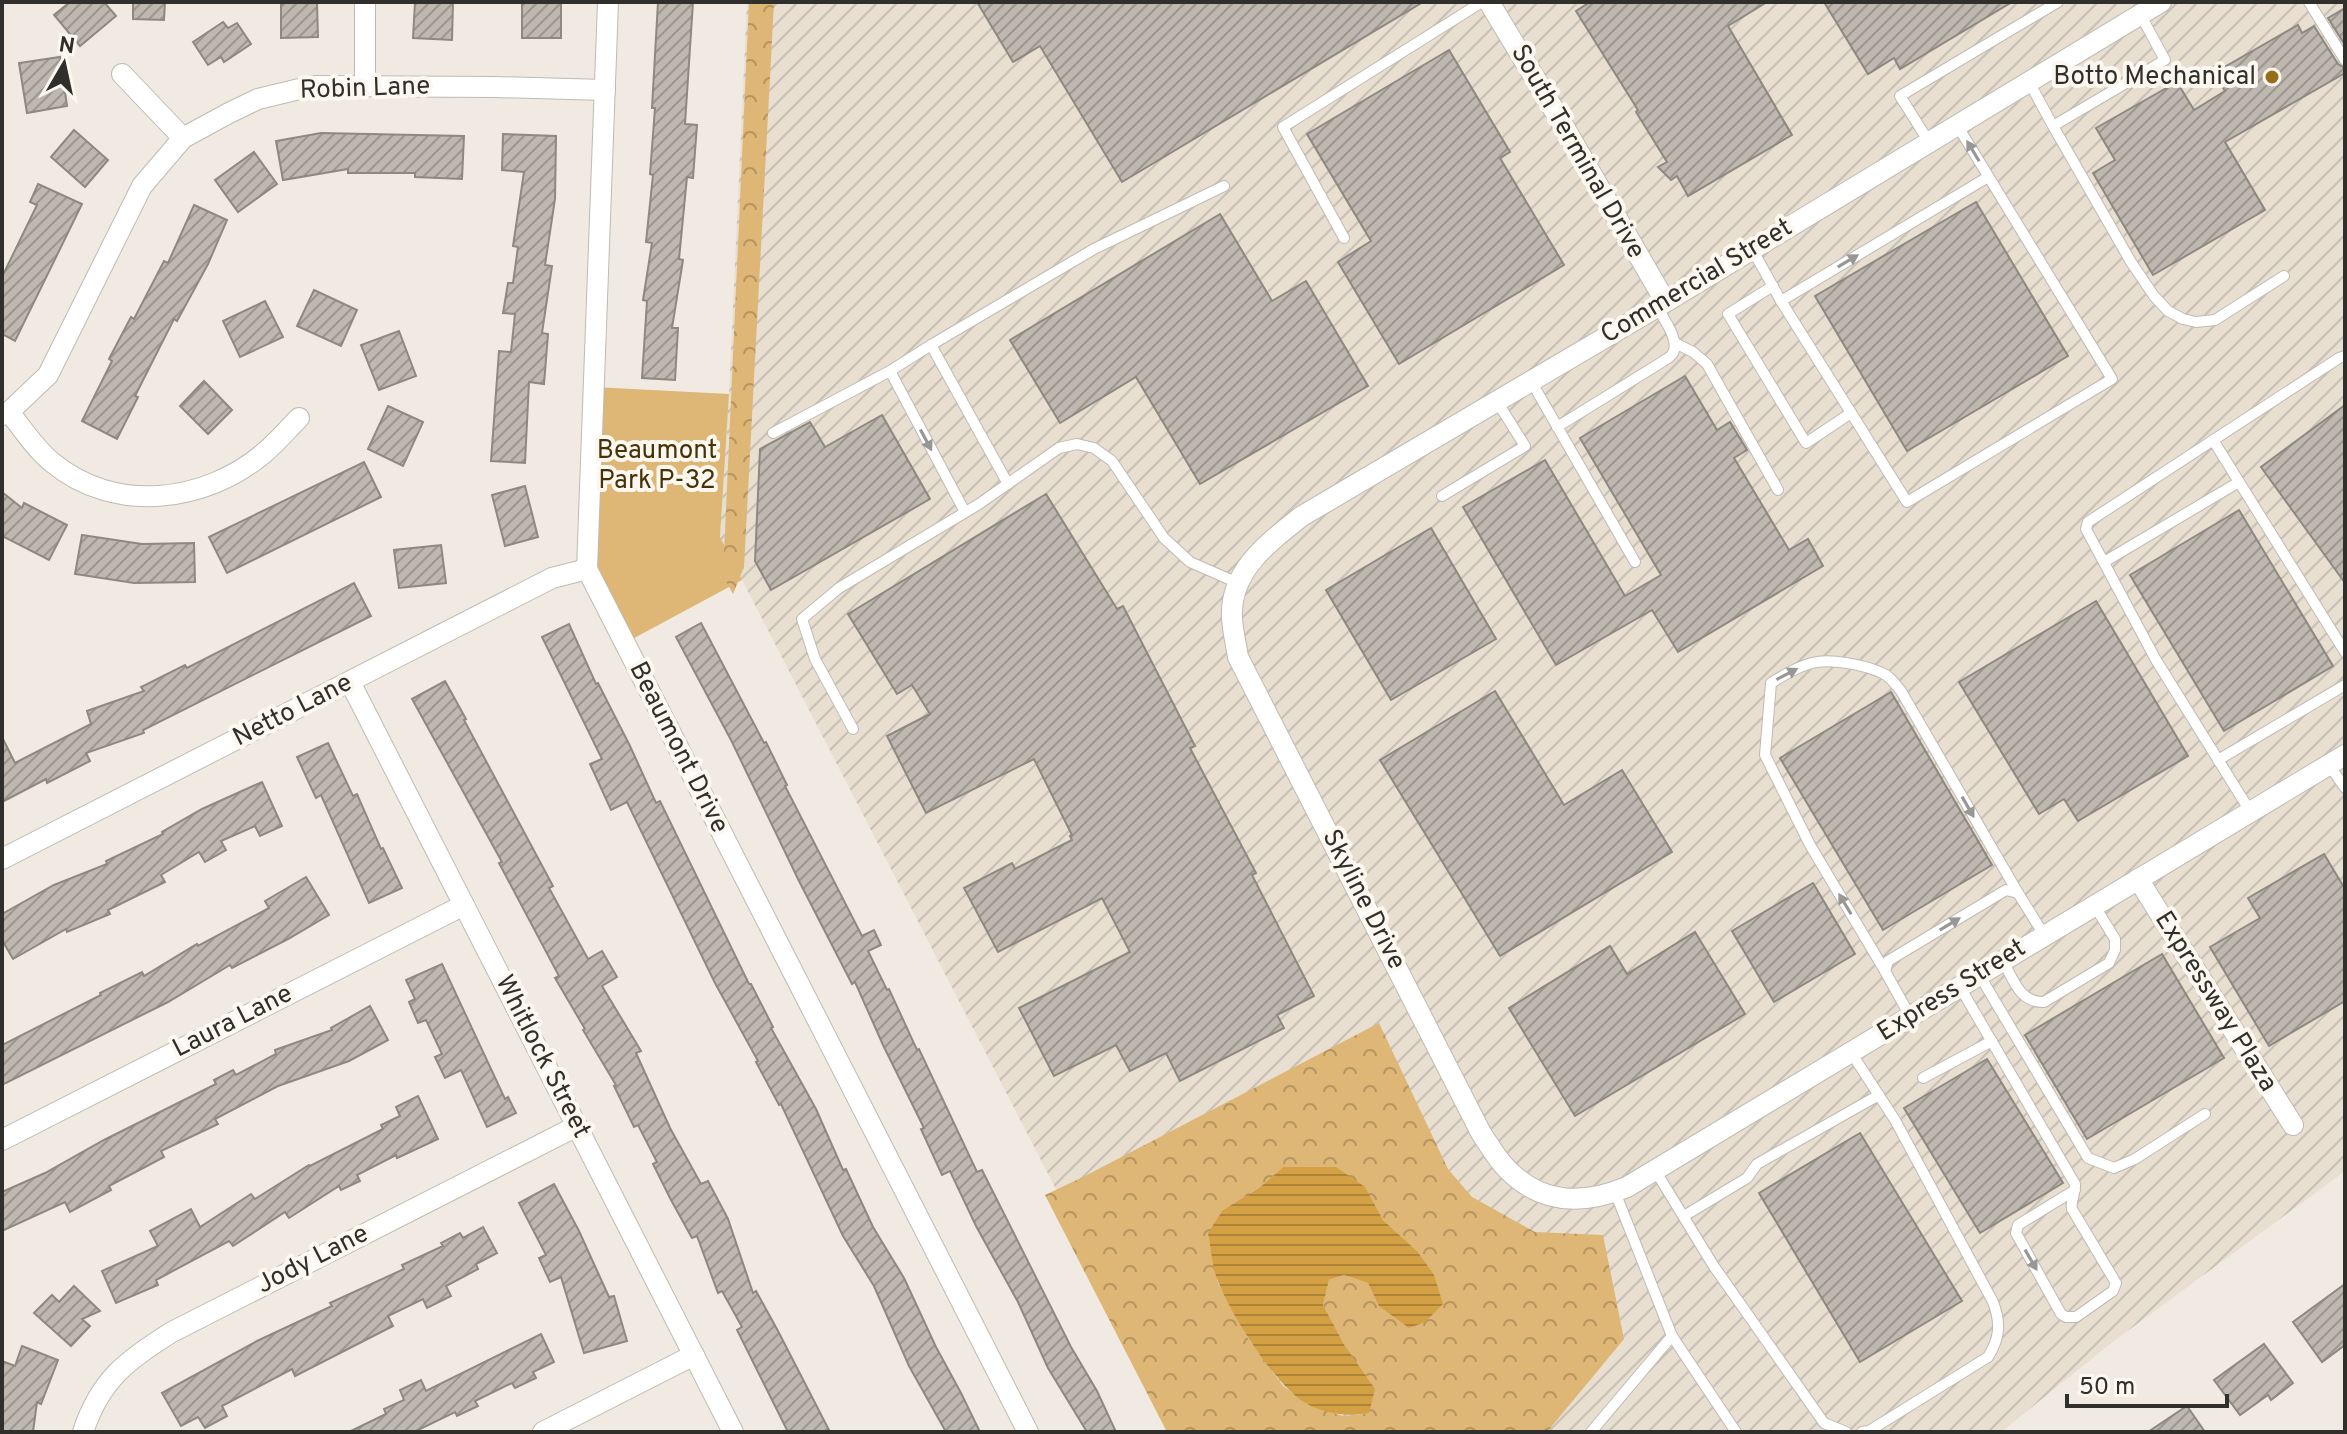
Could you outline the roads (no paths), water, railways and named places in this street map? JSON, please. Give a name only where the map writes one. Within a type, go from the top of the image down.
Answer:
[{"type":"street","points":[[365,2],[365,87]]},
{"type":"street","name":"Beaumont Drive","points":[[608,2],[587,569],[1028,1432]]},
{"type":"street","name":"South Terminal Drive","points":[[1489,2],[1570,137],[1661,304]]},
{"type":"street","name":"Commercial Street","points":[[1240,578],[1265,545],[1302,516],[1661,304],[2161,2]]},
{"type":"street","points":[[122,74],[183,138]]},
{"type":"street","name":"Robin Lane","points":[[5,414],[48,375],[142,186],[183,138],[258,99],[312,86],[605,90]]},
{"type":"street","points":[[5,414],[52,462],[80,481],[113,493],[140,498],[181,493],[209,486],[230,476],[263,454],[299,418]]},
{"type":"street","name":"Netto Lane","points":[[2,859],[552,578],[587,569]]},
{"type":"street","name":"Skyline Drive","points":[[1240,578],[1233,599],[1232,619],[1238,657],[1481,1133],[1507,1169],[1538,1192],[1551,1197]]},
{"type":"street","name":"Whitlock Street","points":[[350,682],[733,1432]]},
{"type":"street","name":"Express Street","points":[[1551,1197],[1602,1197],[1655,1170],[2337,760]]},
{"type":"street","name":"Expressway Plaza","points":[[2138,879],[2293,1125]]},
{"type":"street","name":"Laura Lane","points":[[2,1140],[464,905]]},
{"type":"street","name":"Jody Lane","points":[[83,1432],[99,1395],[118,1370],[172,1332],[577,1126]]},
{"type":"street","points":[[543,1432],[694,1355]]},
{"type":"lane","points":[[1344,238],[1283,127],[1482,2]]},
{"type":"lane","points":[[1929,142],[1900,96],[2058,2]]},
{"type":"lane","points":[[2309,2],[2345,60]]},
{"type":"lane","points":[[2053,126],[2165,60],[2140,14]]},
{"type":"lane","points":[[2029,82],[2131,262],[2168,311],[2196,322],[2215,320],[2284,276]]},
{"type":"lane","points":[[1752,249],[1781,301],[1907,502],[2112,379],[1957,125]]},
{"type":"lane","points":[[1781,301],[1988,177]]},
{"type":"lane","points":[[773,433],[890,371],[1094,249],[1224,186]]},
{"type":"lane","points":[[1773,286],[1728,314],[1806,443],[1851,413]]},
{"type":"lane","points":[[1557,427],[1662,362],[1673,352],[1675,343],[1661,304]]},
{"type":"lane","points":[[1675,343],[1707,364],[1778,490]]},
{"type":"lane","points":[[931,345],[1008,484]]},
{"type":"lane","points":[[2250,811],[2156,660],[2086,529],[2088,522],[2345,356]]},
{"type":"lane","points":[[890,371],[965,512]]},
{"type":"lane","points":[[1531,381],[1635,562]]},
{"type":"lane","points":[[1442,496],[1525,446],[1496,400]]},
{"type":"lane","points":[[2213,440],[2345,652]]},
{"type":"lane","points":[[853,729],[815,659],[802,619],[839,588],[965,512],[1059,448],[1077,444],[1094,448],[1112,461],[1164,538],[1190,562],[1240,578]]},
{"type":"lane","points":[[2104,562],[2239,482]]},
{"type":"lane","points":[[1910,1016],[1810,845],[1765,755],[1771,683],[1814,662],[1842,662],[1890,677],[2044,935]]},
{"type":"lane","points":[[2218,760],[2345,685]]},
{"type":"lane","points":[[2337,760],[2345,788]]},
{"type":"lane","points":[[1885,971],[1888,961],[2006,890],[2018,893]]},
{"type":"lane","points":[[2003,961],[2024,997],[2033,1002],[2044,1002],[2109,963],[2115,950],[2115,939],[2094,905]]},
{"type":"lane","points":[[1980,976],[2088,1158],[2114,1168],[2135,1159],[2205,1114]]},
{"type":"lane","points":[[1960,987],[2075,1184],[2075,1190],[2071,1205],[2072,1209],[2116,1283],[2113,1291],[2076,1317],[2070,1317],[2061,1314],[2016,1233],[2018,1225],[2075,1190]]},
{"type":"lane","points":[[1923,1078],[1992,1041]]},
{"type":"lane","points":[[1852,1054],[1895,1120],[1993,1302],[1999,1330],[1996,1344],[1988,1357],[1869,1431],[1862,1432]]},
{"type":"lane","points":[[1684,1216],[1747,1178],[1757,1164],[1879,1095]]},
{"type":"lane","points":[[1655,1170],[1713,1265],[1824,1423],[1846,1432]]},
{"type":"lane","points":[[1615,1192],[1672,1336],[1736,1432]]},
{"type":"lane","points":[[1591,1432],[1672,1336]]},
{"type":"place","name":"Botto Mechanical","points":[[2272,77]]},
{"type":"park label","name":"Beaumont Park P-32","points":[[657,466]]}]
